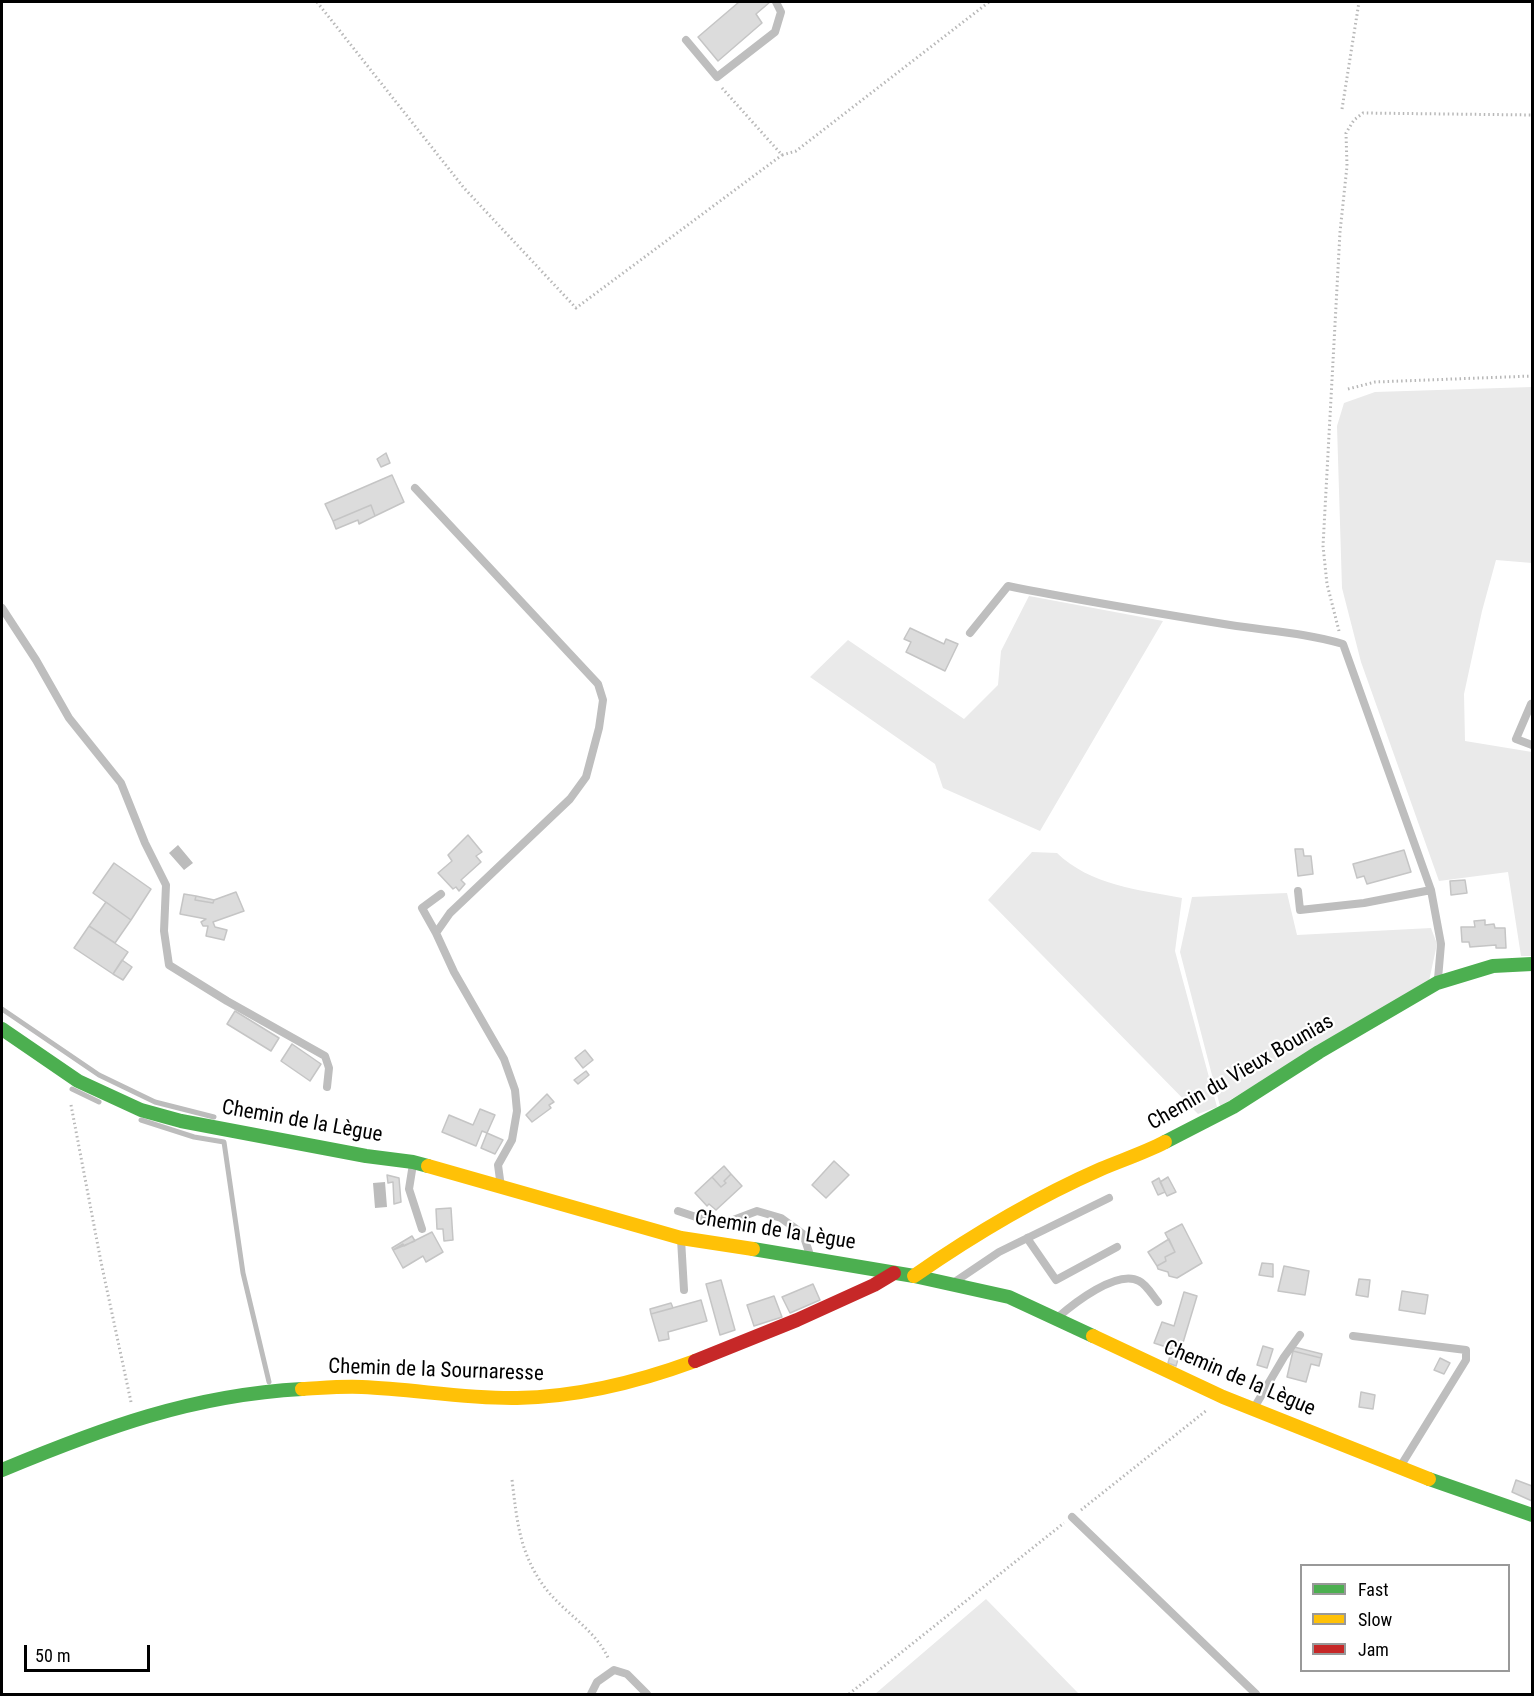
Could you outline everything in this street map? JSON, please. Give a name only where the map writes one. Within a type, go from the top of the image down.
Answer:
[{"type":"street","name":"Chemin du Vieux Bounias","points":[[914,1276],[951,1250],[1033,1202],[1101,1169],[1151,1149],[1233,1107],[1319,1052],[1437,983],[1492,966],[1533,964]]},
{"type":"street","name":"Chemin de la Lègue","points":[[2,1029],[78,1081],[141,1110],[193,1124],[366,1156],[413,1162],[681,1238],[810,1257],[914,1276],[1009,1297],[1254,1410],[1399,1468],[1533,1515]]},
{"type":"street","name":"Chemin de la Sournaresse","points":[[2,1470],[134,1418],[193,1403],[249,1394],[356,1387],[490,1397],[552,1396],[615,1385],[667,1370],[738,1344],[874,1285],[894,1273]]},
{"type":"lane","points":[[686,40],[717,77],[775,32],[781,12],[776,2]]},
{"type":"lane","points":[[415,488],[598,684],[603,700],[600,728],[586,777],[570,800],[450,913],[436,933]]},
{"type":"lane","points":[[970,633],[1008,586],[1089,602],[1318,637],[1342,644],[1431,890],[1442,945],[1437,983]]},
{"type":"lane","points":[[2,608],[36,660],[69,718],[121,783],[165,885],[164,931],[169,965],[227,1001],[325,1056],[328,1068],[327,1087]]},
{"type":"lane","points":[[1533,705],[1531,704],[1516,739],[1533,745]]},
{"type":"lane","points":[[1298,891],[1300,910],[1364,903],[1431,890]]},
{"type":"lane","points":[[441,894],[422,908],[454,972],[504,1059],[515,1090],[518,1111],[512,1140],[498,1165],[502,1189]]},
{"type":"lane","points":[[413,1162],[409,1189],[422,1229]]},
{"type":"lane","points":[[952,1284],[999,1252],[1109,1198]]},
{"type":"lane","points":[[678,1211],[720,1225],[757,1211],[782,1218],[803,1234],[810,1257]]},
{"type":"lane","points":[[681,1238],[684,1290]]},
{"type":"lane","points":[[1027,1238],[1056,1280],[1117,1247]]},
{"type":"lane","points":[[1056,1319],[1077,1300],[1128,1278],[1141,1281],[1158,1302]]},
{"type":"lane","points":[[1254,1410],[1284,1357],[1300,1335]]},
{"type":"lane","points":[[1353,1336],[1466,1350],[1466,1360],[1399,1468]]},
{"type":"lane","points":[[1072,1517],[1256,1695]]},
{"type":"lane","points":[[591,1695],[597,1682],[614,1670],[627,1674],[647,1695]]},
{"type":"path","points":[[317,2],[464,188],[576,308],[782,155],[796,151],[989,2]]},
{"type":"path","points":[[1342,109],[1359,2]]},
{"type":"path","points":[[717,77],[723,92],[782,155]]},
{"type":"path","points":[[1342,644],[1327,584],[1323,546],[1340,232],[1347,165],[1346,133],[1354,120],[1364,113],[1533,115]]},
{"type":"path","points":[[1348,389],[1375,381],[1533,376]]},
{"type":"path","points":[[71,1105],[134,1418]]},
{"type":"path","points":[[849,1695],[1223,1397]]},
{"type":"path","points":[[512,1480],[518,1530],[524,1553],[543,1586],[604,1647],[614,1670]]},
{"type":"shaded area","points":[[1532,387],[1532,563],[1496,560],[1464,694],[1465,741],[1532,752],[1532,956],[1521,956],[1508,872],[1439,881],[1361,662],[1342,588],[1337,426],[1344,403],[1375,392]]},
{"type":"shaded area","points":[[1029,596],[1163,621],[1040,831],[943,788],[935,764],[810,677],[848,640],[964,719],[998,685],[1001,651]]},
{"type":"shaded area","points":[[178,845],[193,863],[184,870],[169,853]]},
{"type":"shaded area","points":[[1032,852],[1057,853],[1070,864],[1100,879],[1182,898],[1175,951],[1217,1107],[1198,1114],[988,900]]},
{"type":"shaded area","points":[[1287,893],[1297,935],[1431,928],[1437,944],[1429,981],[1220,1106],[1180,952],[1192,897]]},
{"type":"shaded area","points":[[385,1182],[387,1207],[375,1208],[373,1183]]},
{"type":"shaded area","points":[[986,1599],[1079,1694],[875,1694]]},
{"type":"building","points":[[739,2],[770,2],[756,14],[762,23],[718,61],[698,37]]},
{"type":"building","points":[[386,453],[390,463],[381,467],[377,459]]},
{"type":"building","points":[[392,475],[404,502],[375,516],[371,505],[333,521],[325,504]]},
{"type":"building","points":[[371,505],[375,516],[359,524],[358,520],[336,529],[333,521]]},
{"type":"building","points":[[910,628],[944,644],[946,639],[958,644],[945,671],[906,652],[911,642],[904,639]]},
{"type":"building","points":[[468,835],[482,852],[476,856],[481,862],[461,880],[465,884],[459,891],[456,887],[453,889],[438,873],[452,861],[448,855]]},
{"type":"building","points":[[1295,849],[1303,849],[1304,856],[1311,856],[1313,874],[1298,876]]},
{"type":"building","points":[[1404,850],[1411,872],[1367,884],[1364,876],[1357,878],[1353,864]]},
{"type":"building","points":[[114,863],[151,889],[131,920],[93,893]]},
{"type":"building","points":[[1465,880],[1467,893],[1451,895],[1450,881]]},
{"type":"building","points":[[236,892],[244,911],[213,922],[215,927],[227,930],[224,940],[206,936],[208,926],[203,926],[201,922],[206,919],[180,914],[184,894],[196,896],[195,900],[213,903],[214,900]]},
{"type":"building","points":[[196,896],[214,900],[213,903],[195,900]]},
{"type":"building","points":[[106,902],[131,920],[115,943],[89,926]]},
{"type":"building","points":[[1485,920],[1485,925],[1494,924],[1495,928],[1505,928],[1506,948],[1496,948],[1496,945],[1470,947],[1469,942],[1462,942],[1461,927],[1475,927],[1474,921]]},
{"type":"building","points":[[89,926],[128,952],[113,974],[74,948]]},
{"type":"building","points":[[122,960],[132,967],[123,980],[113,974]]},
{"type":"building","points":[[235,1011],[279,1038],[271,1051],[227,1024]]},
{"type":"building","points":[[292,1044],[321,1064],[310,1081],[281,1061]]},
{"type":"building","points":[[585,1050],[593,1060],[583,1068],[575,1058]]},
{"type":"building","points":[[586,1071],[589,1075],[578,1084],[574,1080]]},
{"type":"building","points":[[547,1094],[554,1102],[549,1105],[551,1108],[532,1122],[526,1115]]},
{"type":"building","points":[[480,1109],[495,1115],[487,1133],[482,1131],[476,1146],[442,1132],[449,1115],[473,1125]]},
{"type":"building","points":[[487,1133],[503,1140],[495,1154],[481,1148]]},
{"type":"building","points":[[834,1161],[849,1175],[826,1198],[812,1185]]},
{"type":"building","points":[[724,1166],[731,1174],[721,1187],[712,1177]]},
{"type":"building","points":[[731,1174],[742,1186],[716,1210],[709,1204],[707,1206],[695,1193],[712,1177],[721,1187]]},
{"type":"building","points":[[387,1175],[399,1178],[401,1202],[394,1204],[393,1182],[388,1183]]},
{"type":"building","points":[[1168,1177],[1176,1192],[1167,1196],[1160,1182]]},
{"type":"building","points":[[1159,1178],[1165,1192],[1158,1195],[1152,1182]]},
{"type":"building","points":[[451,1208],[453,1240],[444,1241],[443,1229],[437,1229],[436,1209]]},
{"type":"building","points":[[1182,1224],[1202,1263],[1177,1278],[1169,1276],[1168,1272],[1158,1269],[1157,1266],[1166,1261],[1165,1257],[1175,1252],[1165,1233]]},
{"type":"building","points":[[432,1232],[443,1252],[426,1262],[423,1256],[403,1268],[393,1250]]},
{"type":"building","points":[[412,1236],[415,1241],[393,1250],[392,1248]]},
{"type":"building","points":[[1169,1239],[1175,1252],[1165,1257],[1166,1261],[1157,1266],[1148,1252]]},
{"type":"building","points":[[1262,1263],[1273,1264],[1273,1277],[1259,1275]]},
{"type":"building","points":[[1284,1266],[1309,1271],[1305,1295],[1278,1291]]},
{"type":"building","points":[[1359,1279],[1370,1280],[1368,1297],[1356,1295]]},
{"type":"building","points":[[721,1280],[735,1330],[720,1335],[706,1284]]},
{"type":"building","points":[[813,1284],[820,1300],[790,1313],[782,1297]]},
{"type":"building","points":[[1402,1291],[1428,1295],[1425,1314],[1399,1310]]},
{"type":"building","points":[[1184,1292],[1197,1296],[1176,1366],[1168,1363],[1172,1349],[1154,1343],[1162,1322],[1174,1326]]},
{"type":"building","points":[[774,1296],[782,1317],[754,1326],[747,1305]]},
{"type":"building","points":[[701,1300],[707,1321],[668,1332],[669,1339],[659,1341],[651,1314]]},
{"type":"building","points":[[671,1303],[673,1308],[651,1314],[650,1309]]},
{"type":"building","points":[[1263,1346],[1273,1349],[1267,1368],[1257,1365]]},
{"type":"building","points":[[1294,1347],[1322,1354],[1321,1358],[1293,1351]]},
{"type":"building","points":[[1293,1351],[1321,1358],[1319,1366],[1311,1364],[1306,1382],[1287,1377]]},
{"type":"building","points":[[1440,1358],[1450,1363],[1444,1374],[1434,1370]]},
{"type":"building","points":[[1361,1392],[1375,1395],[1373,1409],[1359,1407]]},
{"type":"building","points":[[1516,1480],[1532,1486],[1532,1501],[1512,1492]]},
{"type":"waterway","points":[[2,1009],[99,1075],[155,1102],[214,1117]]},
{"type":"waterway","points":[[72,1089],[99,1102]]},
{"type":"waterway","points":[[141,1120],[194,1137],[224,1142],[243,1273],[269,1382]]},
{"type":"traffic: fast","points":[[1165,1142],[1233,1107],[1319,1052],[1437,983],[1493,966],[1532,964]]},
{"type":"traffic: fast","points":[[2,1029],[78,1081],[141,1110],[181,1121],[428,1166]]},
{"type":"traffic: fast","points":[[753,1249],[914,1276],[1009,1297],[1093,1336]]},
{"type":"traffic: fast","points":[[2,1470],[112,1427],[185,1406],[262,1392],[302,1389]]},
{"type":"traffic: fast","points":[[1429,1479],[1532,1515]]},
{"type":"traffic: slow","points":[[914,1276],[1028,1205],[1076,1180],[1165,1142]]},
{"type":"traffic: slow","points":[[428,1166],[681,1238],[753,1249]]},
{"type":"traffic: slow","points":[[1093,1336],[1223,1397],[1429,1479]]},
{"type":"traffic: slow","points":[[302,1389],[362,1387],[478,1397],[540,1397],[608,1387],[652,1376],[695,1361]]},
{"type":"traffic: jam","points":[[695,1361],[797,1320],[874,1285],[894,1273]]}]
